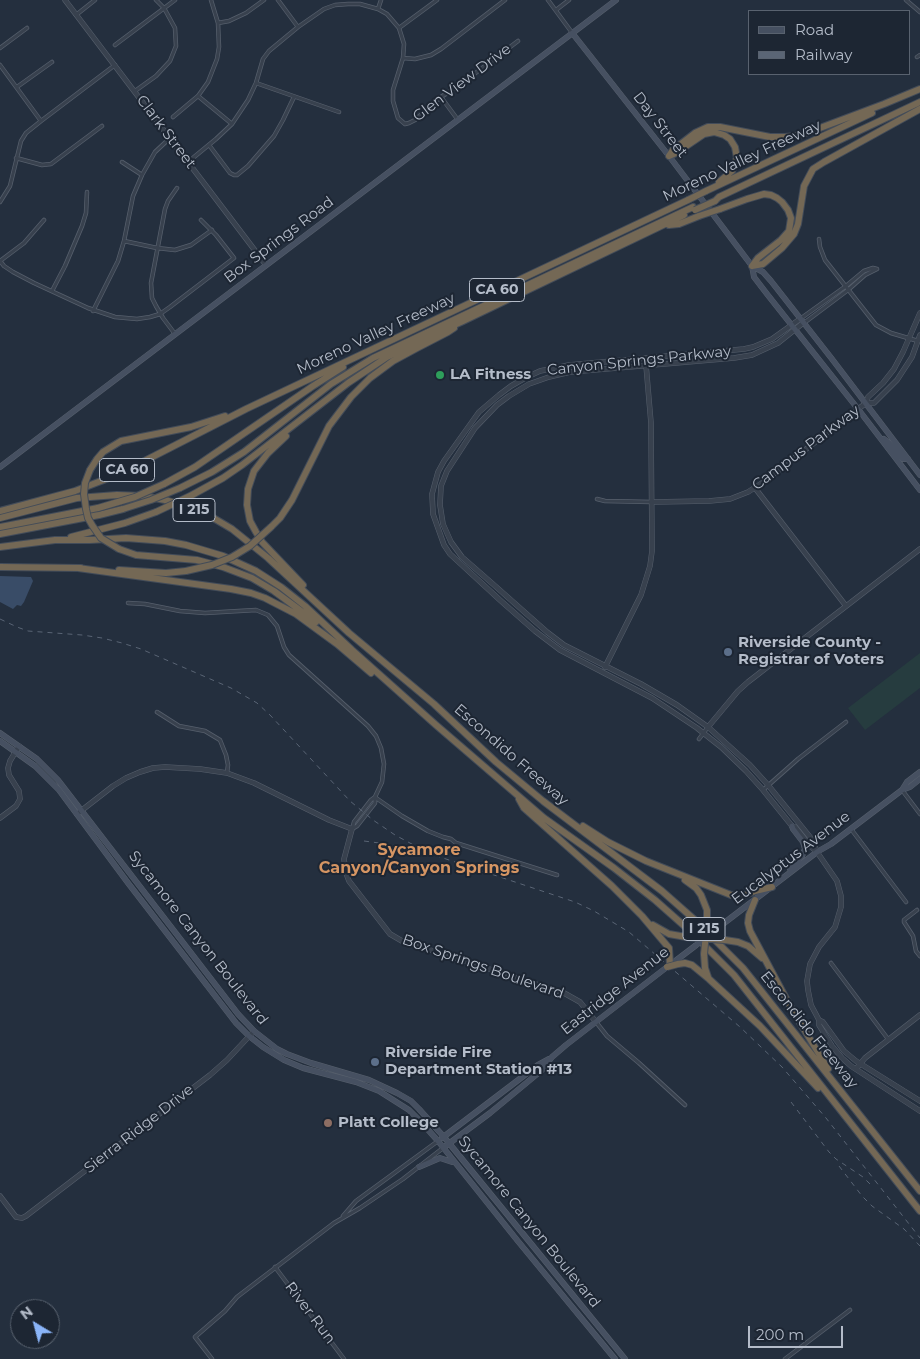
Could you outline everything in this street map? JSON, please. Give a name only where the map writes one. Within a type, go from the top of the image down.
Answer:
[{"type":"highway","points":[[669,156],[673,150],[695,133],[708,127],[720,126],[770,137],[795,136],[920,89]]},
{"type":"highway","name":"Moreno Valley Freeway","points":[[0,511],[75,491],[119,474],[246,409],[920,89]]},
{"type":"highway","name":"Moreno Valley Freeway","points":[[54,540],[125,523],[156,512],[192,495],[242,465],[348,383],[377,363],[415,343],[696,211],[716,198],[920,102]]},
{"type":"highway","points":[[752,266],[763,264],[782,248],[794,234],[798,224],[804,186],[813,170],[824,162],[920,109]]},
{"type":"highway","points":[[669,156],[704,134],[720,133],[730,139],[735,146],[737,154],[735,166],[728,175],[707,191]]},
{"type":"highway","points":[[0,534],[123,509],[180,488],[212,472],[244,452],[332,384],[373,358],[696,211],[720,209],[764,194],[771,195],[782,202],[788,210],[791,218],[789,231],[781,240],[758,258],[752,266]]},
{"type":"highway","points":[[0,567],[78,568],[166,573],[212,565],[232,557],[250,546],[271,527],[292,500],[329,426],[351,397],[370,378],[392,361],[448,332],[464,321]]},
{"type":"highway","points":[[0,527],[98,508],[135,497],[164,484],[194,467],[313,386],[368,352]]},
{"type":"highway","points":[[246,409],[191,427],[121,441],[103,452],[90,470],[85,483],[84,494],[88,518],[102,538],[119,550],[136,554],[197,560],[238,572],[281,595],[352,650]]},
{"type":"highway","points":[[300,420],[286,437],[261,460],[254,471],[248,489],[248,513],[262,542],[349,633]]},
{"type":"highway","name":"Escondido Freeway","points":[[0,518],[77,498],[143,496],[186,506],[210,516],[239,535],[268,558],[349,633],[434,704],[496,762],[543,801],[655,886],[696,921],[743,968],[920,1192]]},
{"type":"highway","name":"Escondido Freeway","points":[[0,547],[54,540],[143,538],[186,545],[223,556],[281,587],[305,606],[436,725],[544,818],[648,894],[690,931],[734,975],[920,1211]]},
{"type":"highway","points":[[78,568],[231,589],[265,598],[296,614],[337,644],[436,725]]},
{"type":"highway","points":[[516,794],[524,808],[612,886],[642,916],[669,948],[670,964],[685,963],[692,965],[709,979],[760,1026],[853,1127]]},
{"type":"highway","points":[[543,801],[608,842],[673,873],[736,896],[772,886]]},
{"type":"highway","points":[[673,873],[690,883],[701,895],[707,910],[704,954],[705,968],[709,979]]},
{"type":"highway","points":[[755,900],[749,915],[750,931],[790,1006],[831,1072],[836,1085]]},
{"type":"highway","points":[[642,916],[669,934],[738,942],[748,946],[765,961]]},
{"type":"main road","name":"Box Springs Road","points":[[0,467],[616,0]]},
{"type":"main road","name":"Day Street","points":[[573,34],[752,266],[763,272],[920,475]]},
{"type":"main road","name":"Day Street","points":[[752,266],[754,277],[920,490]]},
{"type":"main road","points":[[878,434],[903,459],[908,459]]},
{"type":"main road","name":"Sycamore Canyon Boulevard","points":[[0,733],[46,776],[80,812],[238,1014],[254,1031],[277,1049],[297,1058],[353,1074],[382,1085],[410,1101],[428,1118],[625,1359]]},
{"type":"main road","name":"Sycamore Canyon Boulevard","points":[[0,741],[18,749]]},
{"type":"main road","name":"Eucalyptus Avenue","points":[[902,790],[906,782],[920,772]]},
{"type":"main road","name":"Eucalyptus Avenue","points":[[695,946],[817,852],[831,844],[902,790],[920,780]]},
{"type":"main road","name":"Sycamore Canyon Boulevard","points":[[80,812],[128,883],[236,1023],[249,1036],[288,1062],[380,1091],[397,1101],[417,1118],[438,1141],[615,1359]]},
{"type":"main road","points":[[779,881],[802,856],[805,849],[803,842],[792,826]]},
{"type":"main road","name":"Eastridge Avenue","points":[[438,1141],[538,1065],[552,1057],[695,946]]},
{"type":"main road","name":"Eastridge Avenue","points":[[443,1148],[490,1113],[538,1073],[552,1057]]},
{"type":"main road","points":[[338,1077],[350,1077],[353,1074]]},
{"type":"main road","points":[[419,1167],[440,1158],[455,1163]]},
{"type":"street","name":"Clark Street","points":[[65,0],[266,265]]},
{"type":"street","points":[[76,15],[95,0]]},
{"type":"street","points":[[135,91],[156,76],[170,61],[176,46],[175,28],[164,8],[156,0]]},
{"type":"street","points":[[115,45],[175,0]]},
{"type":"street","points":[[173,117],[198,96],[208,82],[217,59],[220,47],[218,23],[210,0]]},
{"type":"street","points":[[218,23],[229,21],[246,13],[264,0]]},
{"type":"street","points":[[278,0],[298,27]]},
{"type":"street","points":[[378,9],[381,0]]},
{"type":"street","points":[[399,28],[437,0]]},
{"type":"street","points":[[188,162],[232,124],[248,100],[269,51],[324,9],[349,2],[378,9],[387,14],[399,28],[404,44],[403,58],[415,59],[431,55],[441,49],[505,0]]},
{"type":"street","name":"Day Street","points":[[548,0],[573,34]]},
{"type":"street","points":[[556,10],[569,0]]},
{"type":"street","points":[[906,0],[920,12]]},
{"type":"street","points":[[0,48],[27,28]]},
{"type":"street","name":"Glen View Drive","points":[[403,58],[393,90],[393,101],[398,118],[405,124],[415,120],[441,97],[518,41]]},
{"type":"street","points":[[17,88],[52,62]]},
{"type":"street","points":[[0,64],[41,120]]},
{"type":"street","points":[[0,202],[10,186],[21,141],[26,133],[115,66]]},
{"type":"street","points":[[256,83],[339,112]]},
{"type":"street","points":[[198,96],[232,124]]},
{"type":"street","points":[[209,145],[230,173],[237,175],[248,166],[274,136],[294,97]]},
{"type":"street","points":[[441,97],[458,120]]},
{"type":"street","points":[[16,158],[42,165],[51,164],[102,126]]},
{"type":"street","points":[[93,310],[118,261],[133,196],[155,152],[170,138]]},
{"type":"street","points":[[122,162],[142,176]]},
{"type":"street","points":[[175,335],[160,314],[152,298],[151,277],[165,209],[177,188]]},
{"type":"street","points":[[52,291],[82,226],[86,213],[87,192]]},
{"type":"street","points":[[44,220],[24,243],[0,260],[8,269],[42,288],[104,315],[127,319],[144,318],[160,314],[234,258],[212,230],[201,220]]},
{"type":"street","points":[[124,241],[175,250],[191,246],[212,230]]},
{"type":"street","points":[[819,239],[825,260],[876,325],[891,333],[918,341]]},
{"type":"street","points":[[802,321],[865,275],[877,269],[873,268],[864,271],[847,288]]},
{"type":"street","name":"Campus Parkway","points":[[598,500],[652,502],[718,500],[740,496],[755,488],[866,403],[868,397],[894,369],[904,352],[920,313]]},
{"type":"street","name":"Canyon Springs Parkway","points":[[606,666],[555,638],[462,557],[451,542],[443,524],[440,505],[441,486],[454,458],[481,421],[497,405],[538,380],[565,373],[734,358],[752,354],[778,343],[802,321]]},
{"type":"street","name":"Canyon Springs Parkway","points":[[794,327],[766,342],[744,349],[558,367],[540,371],[511,386],[490,401],[479,412],[444,461],[438,472],[432,494],[433,514],[444,545],[450,554],[486,588],[551,644],[572,657],[652,698],[704,733],[734,759],[817,852]]},
{"type":"street","name":"Campus Parkway","points":[[866,403],[874,403],[892,386],[907,365],[920,336]]},
{"type":"street","points":[[603,673],[641,595],[652,551],[651,423],[646,358]]},
{"type":"street","points":[[755,488],[846,606]]},
{"type":"street","points":[[699,739],[738,691],[748,682],[920,549]]},
{"type":"street","points":[[80,812],[119,782],[133,775],[146,770],[165,767],[186,768],[227,773],[254,783],[329,820],[352,829],[357,826],[375,803],[375,797],[382,782],[384,764],[381,748],[376,736],[368,726],[289,655],[284,647],[277,626],[268,615],[256,610],[205,613],[128,603]]},
{"type":"street","points":[[606,666],[641,684],[708,727],[750,765],[814,842],[817,852],[837,881],[842,901],[839,918],[835,927],[814,955],[808,973],[809,998],[819,1024],[837,1053],[847,1062],[920,1111]]},
{"type":"street","points":[[157,712],[179,726],[205,731],[220,740],[226,755],[227,773]]},
{"type":"street","points":[[763,790],[798,759],[846,722]]},
{"type":"street","points":[[0,818],[16,806],[20,799],[19,791],[8,770],[8,764],[18,749]]},
{"type":"street","points":[[902,790],[920,814]]},
{"type":"street","points":[[375,797],[402,816],[443,838],[451,839],[456,843],[557,875]]},
{"type":"street","name":"Box Springs Boulevard","points":[[352,829],[344,859],[349,881],[390,934],[402,941],[564,993],[580,1002],[607,1036],[685,1105]]},
{"type":"street","points":[[851,829],[906,902]]},
{"type":"street","points":[[917,910],[904,922],[913,936],[916,951],[920,956]]},
{"type":"street","points":[[831,963],[888,1040]]},
{"type":"street","points":[[856,1069],[860,1062],[920,1015]]},
{"type":"street","points":[[819,1020],[823,1022],[844,1051],[920,1101]]},
{"type":"street","name":"Sierra Ridge Drive","points":[[0,1196],[14,1215],[18,1218],[26,1216],[210,1075],[254,1031]]},
{"type":"street","name":"Eastridge Avenue","points":[[212,1359],[195,1337],[243,1292],[340,1218],[356,1202],[438,1141]]},
{"type":"street","name":"Eastridge Avenue","points":[[340,1218],[360,1208],[443,1148]]},
{"type":"street","name":"River Run","points":[[275,1267],[344,1359]]},
{"type":"street","points":[[785,1359],[850,1310]]},
{"type":"green space","points":[[920,653],[920,688],[865,730],[848,708]]},
{"type":"water","points":[[0,576],[31,577],[33,581],[21,606],[17,605],[13,609],[0,602]]},
{"type":"railway","points":[[0,619],[28,631],[82,635],[122,643],[141,649],[231,688],[257,703],[350,801],[395,835],[440,857],[575,902],[629,932],[740,1027],[782,1067],[826,1118],[920,1238]]},
{"type":"railway","points":[[364,841],[412,849]]},
{"type":"railway","points":[[791,1102],[829,1152],[863,1177],[873,1187]]},
{"type":"railway","points":[[839,1166],[872,1206],[904,1229],[920,1246]]},
{"type":"place","name":"LA Fitness","points":[[440,375]]},
{"type":"place","name":"Riverside County - Registrar of Voters","points":[[728,652]]},
{"type":"place","name":"Riverside Fire Department Station #13","points":[[375,1062]]},
{"type":"place","name":"Platt College","points":[[328,1123]]},
{"type":"district","name":"Sycamore Canyon/Canyon Springs","points":[[419,859]]}]
